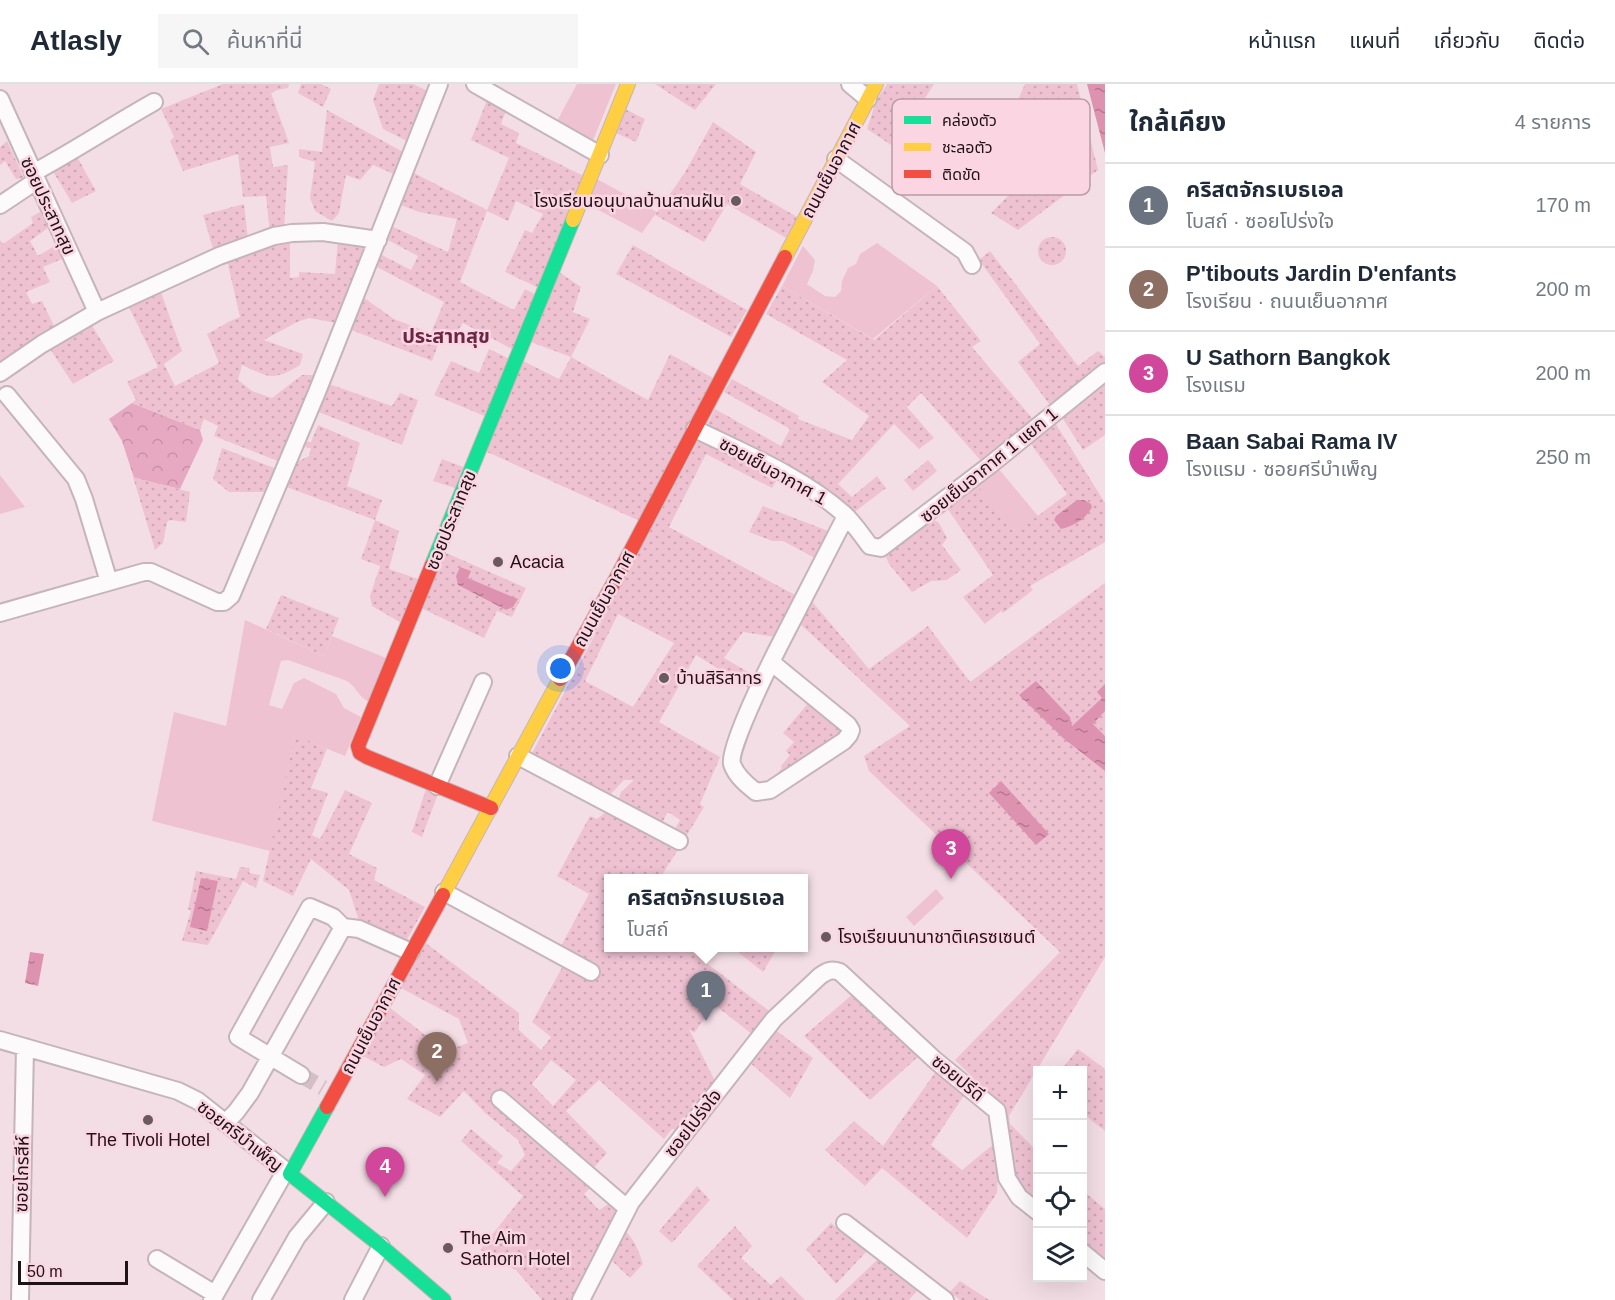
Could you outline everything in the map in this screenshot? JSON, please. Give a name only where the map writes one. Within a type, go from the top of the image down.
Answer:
[{"type":"street","points":[[0,613],[144,572],[151,572],[217,602],[224,603],[231,596],[320,384],[439,84]]},
{"type":"street","points":[[474,84],[600,155]]},
{"type":"street","name":"ซอยประสาทสุข","points":[[491,808],[367,757],[360,753],[358,746],[628,84]]},
{"type":"street","points":[[850,84],[872,91]]},
{"type":"street","name":"ถนนเย็นอากาศ","points":[[288,1172],[329,1091],[411,952],[617,577],[872,91]]},
{"type":"street","name":"ซอยประสาทสุข","points":[[0,99],[97,312]]},
{"type":"street","points":[[0,205],[60,158],[154,102]]},
{"type":"street","points":[[836,159],[965,252],[972,265]]},
{"type":"street","points":[[0,373],[42,344],[97,312],[219,256],[274,236],[323,232],[378,240]]},
{"type":"street","name":"ซอยเย็นอากาศ 1 แยก 1","points":[[870,546],[881,548],[890,543],[1105,372]]},
{"type":"street","points":[[7,395],[76,479],[109,582]]},
{"type":"street","name":"ซอยเย็นอากาศ 1","points":[[695,429],[777,470],[822,496],[846,516],[870,546]]},
{"type":"street","points":[[771,662],[848,725],[851,730],[844,741],[763,793],[756,792],[742,780],[732,760],[753,700],[771,662],[846,516]]},
{"type":"street","points":[[437,786],[483,682]]},
{"type":"street","points":[[518,756],[679,841]]},
{"type":"street","points":[[444,892],[591,972]]},
{"type":"street","points":[[300,1075],[238,1037],[310,907],[333,917],[343,927],[359,929],[411,952]]},
{"type":"street","points":[[225,1123],[250,1094],[343,927]]},
{"type":"street","name":"ซอยโปร่งใจ","points":[[586,1298],[627,1208],[774,1019],[819,976],[826,971],[834,970]]},
{"type":"street","name":"ซอยปรีดี","points":[[834,970],[840,972],[937,1062],[997,1111],[1007,1178],[1019,1197],[1033,1208]]},
{"type":"street","name":"ซอยศรีบำเพ็ญ","points":[[0,1040],[177,1091],[198,1101],[381,1246],[444,1300]]},
{"type":"street","name":"ฃอยโกรสีห์","points":[[20,1300],[25,1047]]},
{"type":"street","points":[[500,1099],[627,1208]]},
{"type":"street","points":[[157,1258],[213,1297],[288,1172]]},
{"type":"street","points":[[261,1300],[297,1237],[326,1202]]},
{"type":"street","points":[[845,1223],[945,1300]]},
{"type":"street","points":[[353,1300],[381,1246]]},
{"type":"street","points":[[1087,1255],[1105,1271]]},
{"type":"shaded area","points":[[223,84],[289,84],[288,88],[271,93],[289,143],[270,147],[273,167],[288,165],[284,228],[270,234],[266,196],[243,197],[238,154],[183,171],[170,141],[174,137],[161,109]]},
{"type":"shaded area","points":[[301,84],[321,84],[331,89],[323,107],[298,93]]},
{"type":"shaded area","points":[[379,84],[413,84],[428,91],[409,142],[383,129],[373,100]]},
{"type":"shaded area","points":[[577,84],[616,84],[592,143],[556,123]]},
{"type":"shaded area","points":[[655,84],[716,84],[695,110]]},
{"type":"shaded area","points":[[887,84],[934,84],[924,99],[892,99],[892,146],[867,129],[876,101]]},
{"type":"shaded area","points":[[1025,84],[1077,84],[1081,99],[1018,99]]},
{"type":"shaded area","points":[[488,98],[507,108],[501,124],[519,133],[516,143],[584,176],[539,288],[505,272],[525,230],[532,233],[543,214],[516,201],[508,221],[487,211],[460,282],[514,310],[525,289],[536,295],[514,350],[463,323],[456,334],[444,329],[432,361],[346,328],[360,295],[394,319],[431,333],[444,302],[373,265],[378,253],[411,270],[418,256],[384,238],[389,225],[448,252],[457,219],[419,212],[398,204],[412,172],[487,210],[509,158],[471,140]]},
{"type":"shaded area","points":[[625,109],[645,119],[636,142],[616,133]]},
{"type":"shaded area","points":[[327,110],[405,153],[396,175],[373,165],[360,180],[346,175],[339,213],[332,221],[315,211],[310,198],[315,162],[299,157],[299,149],[322,152]]},
{"type":"shaded area","points":[[713,122],[756,152],[740,184],[799,218],[788,239],[727,204],[704,242],[655,215],[684,174]]},
{"type":"shaded area","points":[[1090,137],[1098,170],[1090,176]]},
{"type":"shaded area","points":[[7,141],[24,178],[16,179],[5,161],[0,165],[0,147]]},
{"type":"shaded area","points":[[75,153],[96,191],[72,203],[51,168]]},
{"type":"shaded area","points":[[597,179],[657,212],[642,233],[587,204]]},
{"type":"shaded area","points":[[1009,195],[1065,195],[1018,230],[991,213]]},
{"type":"shaded area","points":[[244,204],[248,239],[214,252],[203,215]]},
{"type":"shaded area","points":[[40,212],[48,228],[30,241],[38,256],[56,245],[62,259],[43,267],[50,282],[26,292],[32,304],[42,301],[56,330],[0,367],[0,240],[3,244],[33,223],[31,217]]},
{"type":"shaded area","points":[[1052,237],[1062,241],[1066,251],[1062,261],[1052,265],[1042,261],[1038,251],[1042,241]]},
{"type":"shaded area","points":[[338,239],[371,246],[337,323],[309,318],[264,340],[303,354],[300,365],[283,374],[271,376],[242,365],[238,380],[252,391],[272,398],[302,375],[316,375],[280,462],[214,436],[218,426],[204,419],[200,430],[132,403],[136,400],[127,382],[158,367],[127,303],[159,287],[182,351],[164,364],[175,386],[219,363],[207,334],[240,317],[227,260],[290,240],[290,278],[299,277],[299,272],[335,274]]},
{"type":"shaded area","points":[[877,243],[937,286],[873,339],[782,286],[803,246],[815,260],[807,284],[825,296],[835,297],[841,291],[842,281],[848,268],[856,264],[860,254]]},
{"type":"shaded area","points":[[633,245],[747,310],[731,337],[616,274]]},
{"type":"shaded area","points":[[990,251],[1078,366],[1098,351],[1105,357],[1105,366],[1049,404],[1018,362],[1040,344],[979,260]]},
{"type":"shaded area","points":[[559,272],[581,287],[573,312],[590,319],[571,357],[531,342]]},
{"type":"shaded area","points":[[782,286],[874,340],[937,286],[981,341],[972,347],[1032,418],[983,463],[921,393],[907,407],[934,438],[919,449],[894,424],[838,484],[852,497],[877,476],[886,488],[852,514],[805,475],[788,465],[705,429],[715,409],[781,446],[790,429],[724,392],[732,379],[799,416],[798,419],[852,440],[869,416],[822,382],[847,360],[766,314]]},
{"type":"shaded area","points":[[89,321],[114,361],[73,384],[50,349],[71,333],[77,335],[88,329]]},
{"type":"shaded area","points":[[489,349],[510,359],[487,417],[434,395],[451,361],[479,373]]},
{"type":"shaded area","points":[[670,354],[713,378],[642,522],[485,451],[521,360],[559,379],[571,357],[648,400]]},
{"type":"shaded area","points":[[326,383],[392,406],[400,393],[418,400],[402,445],[316,411]]},
{"type":"shaded area","points":[[1105,383],[1105,435],[1083,450],[1061,416]]},
{"type":"shaded area","points":[[1054,421],[1105,503],[1105,542],[1030,586],[1033,590],[985,624],[963,597],[993,575],[947,508],[977,485],[1016,532],[1067,494],[1028,440]]},
{"type":"shaded area","points":[[318,425],[360,443],[347,486],[382,500],[375,520],[284,486],[293,464],[309,456],[311,448],[307,448],[302,442],[311,442]]},
{"type":"shaded area","points":[[700,437],[778,478],[772,488],[706,454],[669,527],[797,596],[775,637],[743,632],[724,658],[755,676],[749,688],[696,655],[659,722],[720,757],[700,804],[704,807],[684,840],[672,834],[680,820],[668,812],[663,821],[664,829],[617,804],[621,792],[634,780],[624,780],[607,798],[530,757]],"holes":[[[618,614],[674,643],[633,707],[585,681]]]},
{"type":"shaded area","points":[[222,448],[277,469],[268,492],[229,492],[213,479]]},
{"type":"shaded area","points":[[442,459],[466,468],[458,489],[433,481]]},
{"type":"shaded area","points":[[928,460],[937,471],[913,491],[904,480]]},
{"type":"shaded area","points":[[998,468],[1038,516],[1016,533],[977,485]]},
{"type":"shaded area","points":[[0,475],[25,507],[0,514]]},
{"type":"shaded area","points":[[133,477],[190,492],[186,522],[170,520],[167,522],[163,543],[155,550]]},
{"type":"shaded area","points":[[763,506],[831,532],[817,559],[783,541],[772,541],[749,532]]},
{"type":"shaded area","points":[[933,519],[939,523],[947,538],[942,545],[961,570],[947,580],[931,581],[912,592],[886,557]]},
{"type":"shaded area","points":[[375,520],[399,531],[389,569],[421,580],[403,624],[372,606],[370,596],[380,566],[361,559]]},
{"type":"shaded area","points":[[444,552],[526,588],[512,617],[497,611],[484,638],[421,608]],"holes":[[[468,578],[517,599],[513,607],[506,610],[458,585]]]},
{"type":"shaded area","points":[[1105,583],[1105,957],[1039,1066],[1033,1066],[1033,1076],[1009,1116],[1010,1124],[1033,1147],[1033,1202],[1022,1192],[1009,1172],[1004,1108],[955,1060],[1060,952],[869,771],[864,756],[910,726],[797,621],[809,598],[869,669],[928,626],[970,682]]},
{"type":"shaded area","points":[[281,595],[339,618],[324,656],[266,629]]},
{"type":"shaded area","points":[[245,620],[324,656],[332,636],[386,658],[369,702],[347,681],[288,660],[281,661],[269,705],[282,709],[294,683],[304,678],[336,694],[344,708],[361,717],[345,756],[295,736],[270,851],[152,821],[174,712],[226,726]]},
{"type":"shaded area","points":[[810,701],[844,732],[767,786],[790,755],[786,751],[794,742],[783,733]]},
{"type":"shaded area","points":[[295,735],[327,749],[311,788],[328,793],[312,835],[320,839],[345,790],[372,803],[349,854],[377,868],[374,880],[425,907],[405,943],[360,924],[349,890],[311,859],[293,896],[263,881]]},
{"type":"shaded area","points":[[427,786],[439,791],[422,837],[412,832]]},
{"type":"shaded area","points":[[610,809],[681,845],[663,874],[604,874],[604,952],[692,952],[772,1013],[753,1035],[715,1005],[694,1033],[689,1029],[716,1083],[677,1130],[672,1129],[664,1139],[599,1080],[566,1111],[607,1153],[590,1172],[592,1186],[584,1194],[599,1210],[610,1203],[620,1212],[575,1300],[542,1300],[516,1270],[480,1250],[523,1196],[461,1141],[471,1129],[503,1156],[497,1163],[511,1171],[525,1155],[518,1140],[485,1113],[464,1091],[440,1117],[407,1099],[425,1075],[401,1059],[384,1067],[363,1056],[389,1007],[446,1051],[468,1043],[459,1019],[399,987],[423,941],[519,1013],[519,1030],[541,1050],[551,1037],[532,1022],[564,964],[592,980],[600,969],[561,946],[589,894],[557,876],[590,816],[597,819]],"holes":[[[551,1060],[576,1080],[553,1106],[532,1084]]]},
{"type":"shaded area","points":[[240,867],[250,868],[249,873],[260,875],[256,888],[243,881],[208,945],[182,941],[191,911],[188,909],[196,871],[236,879]]},
{"type":"shaded area","points":[[936,889],[944,898],[914,926],[906,917]]},
{"type":"shaded area","points":[[738,952],[775,952],[763,972]]},
{"type":"shaded area","points":[[854,993],[920,1055],[870,1100],[804,1036]]},
{"type":"shaded area","points":[[774,1029],[813,1058],[790,1098],[748,1061]]},
{"type":"shaded area","points":[[1078,1049],[1105,1069],[1105,1131],[1087,1117],[1087,1066],[1064,1066]]},
{"type":"shaded area","points":[[937,1070],[965,1094],[931,1145],[962,1170],[995,1143],[998,1171],[997,1193],[967,1238],[882,1168],[865,1186],[825,1150],[854,1121],[883,1146]]},
{"type":"shaded area","points":[[697,1186],[710,1200],[672,1243],[659,1231]]},
{"type":"shaded area","points":[[1087,1194],[1105,1209],[1105,1263],[1087,1247]]},
{"type":"shaded area","points":[[831,1223],[867,1251],[836,1284],[806,1249]]},
{"type":"shaded area","points":[[735,1226],[752,1246],[741,1258],[771,1285],[781,1276],[805,1300],[733,1300],[697,1266]]},
{"type":"shaded area","points":[[621,1228],[632,1239],[643,1264],[630,1278],[608,1257]]},
{"type":"shaded area","points":[[878,1259],[918,1290],[909,1300],[835,1300]]},
{"type":"shaded area","points":[[960,1281],[989,1300],[960,1300],[950,1292]]},
{"type":"green space","points":[[132,403],[200,430],[203,440],[180,489],[134,478],[122,441],[109,419]]},
{"type":"water","points":[[1087,84],[1105,84],[1105,153]]},
{"type":"water","points":[[1077,500],[1084,500],[1092,507],[1079,521],[1061,529],[1054,520],[1056,516]]},
{"type":"water","points":[[460,567],[471,571],[468,578],[518,599],[513,607],[506,610],[458,585],[456,576]]},
{"type":"water","points":[[1036,681],[1070,717],[1072,726],[1102,698],[1097,692],[1105,684],[1105,711],[1093,724],[1105,736],[1105,771],[1063,738],[1019,695]]},
{"type":"water","points":[[1001,781],[1049,834],[1036,845],[989,793]]},
{"type":"water","points":[[201,878],[218,881],[207,931],[190,927]]},
{"type":"water","points":[[30,952],[44,954],[38,986],[25,983]]},
{"type":"tunnel","points":[[301,1075],[323,1088]]},
{"type":"traffic: fast","points":[[432,565],[573,220]]},
{"type":"traffic: fast","points":[[327,1107],[290,1174],[381,1246],[444,1300]]},
{"type":"traffic: slow","points":[[573,220],[628,84]]},
{"type":"traffic: slow","points":[[785,257],[876,84]]},
{"type":"traffic: slow","points":[[443,895],[560,679]]},
{"type":"traffic: jam","points":[[560,679],[617,577],[785,257]]},
{"type":"traffic: jam","points":[[432,565],[358,746],[360,753],[367,757],[491,808]]},
{"type":"traffic: jam","points":[[327,1107],[443,895]]},
{"type":"place","name":"โรงเรียนอนุบาลบ้านสานฝัน","points":[[736,201]]},
{"type":"place","name":"Acacia","points":[[498,562]]},
{"type":"place","name":"บ้านสิริสาทร","points":[[664,678]]},
{"type":"place","name":"U Sathorn Bangkok","points":[[951,879]]},
{"type":"place","name":"โรงเรียนนานาชาติเครซเซนต์","points":[[826,937]]},
{"type":"place","name":"คริสตจักรเบธเอล","points":[[706,1021]]},
{"type":"place","name":"P'tibouts Jardin D'enfants","points":[[437,1082]]},
{"type":"place","name":"The Tivoli Hotel","points":[[148,1120]]},
{"type":"place","name":"Baan Sabai Rama IV","points":[[385,1197]]},
{"type":"place","name":"The Aim Sathorn Hotel","points":[[448,1248]]},
{"type":"district","name":"ประสาทสุข","points":[[446,336]]}]
